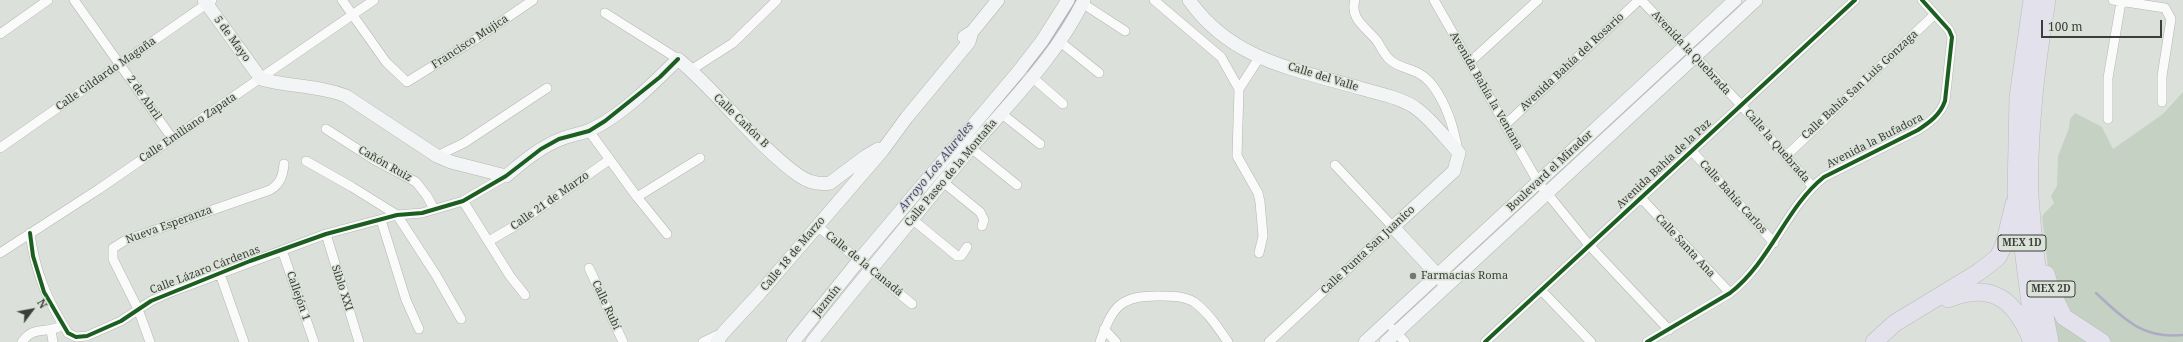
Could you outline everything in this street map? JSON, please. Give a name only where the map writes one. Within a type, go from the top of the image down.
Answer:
[{"type":"highway","name":"MEX 1D","points":[[2032,0],[2018,97],[2016,194],[2034,342]]},
{"type":"highway","name":"MEX 1D","points":[[2047,0],[2032,118],[2030,159],[2032,215],[2038,271],[2050,342]]},
{"type":"highway","points":[[1874,342],[1895,323],[1979,272],[1998,257],[2004,245],[2016,194]]},
{"type":"highway","name":"MEX 2D","points":[[2032,215],[2044,268],[2064,317],[2102,342]]},
{"type":"highway","points":[[1888,342],[1909,322],[1937,304],[1969,292],[1981,291],[1990,292],[2004,300],[2021,318],[2034,342]]},
{"type":"main road","name":"Calle 18 de Marzo","points":[[720,337],[760,294],[816,225],[879,152],[906,105],[963,38],[972,32],[998,0]]},
{"type":"main road","name":"Calle Paseo de la Montaña","points":[[812,342],[866,265],[899,214],[1018,72],[1042,41],[1068,0]]},
{"type":"main road","name":"Calle del Valle","points":[[1189,0],[1211,27],[1228,40],[1259,58],[1406,103],[1416,108],[1459,152]]},
{"type":"main road","name":"Boulevard el Mirador","points":[[1386,342],[1400,337],[1447,285],[1547,192],[1690,51],[1735,0]]},
{"type":"main road","name":"Boulevard el Mirador","points":[[1365,342],[1538,182],[1690,51],[1756,0]]},
{"type":"main road","name":"5 de Mayo","points":[[208,1],[261,79]]},
{"type":"main road","name":"Calle Paseo de la Montaña","points":[[866,265],[912,219],[971,148],[1002,114],[1059,41],[1083,1]]},
{"type":"main road","name":"Calle Cañón B","points":[[678,59],[691,70],[725,106],[772,151],[798,175],[811,182],[823,184],[830,183],[866,156],[879,152]]},
{"type":"main road","name":"Calle Lázaro Cárdenas","points":[[506,176],[559,139],[590,131],[622,109],[660,77],[678,59]]},
{"type":"main road","points":[[261,79],[281,84],[330,90],[346,96],[437,156],[451,162],[506,176]]},
{"type":"main road","name":"Calle Punta San Juanico","points":[[1393,227],[1454,171],[1459,152]]},
{"type":"main road","points":[[1393,227],[1447,285]]},
{"type":"main road","name":"Jazmín","points":[[793,342],[866,265]]},
{"type":"street","points":[[0,34],[48,0]]},
{"type":"street","name":"2 de Abril","points":[[74,0],[172,138]]},
{"type":"street","points":[[342,0],[352,15]]},
{"type":"street","name":"Calle Emiliano Zapata","points":[[0,253],[99,189],[374,0]]},
{"type":"street","name":"Francisco Mujica","points":[[352,15],[386,62],[407,82],[473,41],[533,0]]},
{"type":"street","points":[[691,70],[733,43],[778,0]]},
{"type":"street","points":[[1154,0],[1221,57],[1230,69],[1239,88],[1237,156],[1258,193],[1263,236],[1259,253]]},
{"type":"street","points":[[1355,0],[1354,5],[1357,21],[1376,41],[1389,59],[1398,65],[1414,70],[1433,86],[1449,116],[1459,152]]},
{"type":"street","name":"Avenida Bahía la Ventana","points":[[1434,0],[1538,182],[1589,245],[1669,330]]},
{"type":"street","points":[[1470,62],[1538,0]]},
{"type":"street","name":"Avenida la Quebrada","points":[[1640,0],[1741,105]]},
{"type":"street","name":"Avenida Bahía del Rosario","points":[[1505,125],[1640,0]]},
{"type":"street","name":"Avenida Bahía de la Paz","points":[[1485,342],[1855,0]]},
{"type":"street","name":"Avenida la Bufadora","points":[[1812,186],[1824,177],[1918,130],[1933,120],[1942,110],[1946,101],[1953,44],[1950,32],[1922,0]]},
{"type":"street","name":"Calle Gildardo Magaña","points":[[0,148],[208,1]]},
{"type":"street","points":[[1083,1],[1125,31]]},
{"type":"street","points":[[2108,119],[2108,78],[2117,1],[2166,8],[2170,12],[2171,19],[2162,76],[2162,102]]},
{"type":"street","name":"Calle Cañón B","points":[[605,13],[678,59]]},
{"type":"street","name":"Calle Bahía San Luis Gonzaga","points":[[1786,156],[1935,14]]},
{"type":"street","points":[[1059,41],[1099,72]]},
{"type":"street","points":[[1239,88],[1259,58]]},
{"type":"street","points":[[1032,77],[1063,104]]},
{"type":"street","points":[[437,156],[464,143],[548,88]]},
{"type":"street","name":"Calle la Quebrada","points":[[1741,105],[1812,186]]},
{"type":"street","points":[[1002,114],[1040,144]]},
{"type":"street","name":"Cañón Ruiz","points":[[326,129],[374,159],[416,182],[427,196],[434,210]]},
{"type":"street","points":[[590,131],[637,197],[667,234]]},
{"type":"street","points":[[971,148],[1017,185]]},
{"type":"street","name":"Calle Bahía Carlos","points":[[1692,151],[1774,243]]},
{"type":"street","points":[[637,197],[700,158]]},
{"type":"street","name":"Calle 21 de Marzo","points":[[489,241],[518,224],[610,160]]},
{"type":"street","points":[[306,161],[397,215],[436,275],[461,319]]},
{"type":"street","name":"Nueva Esperanza","points":[[150,342],[138,309],[113,259],[113,248],[126,240],[270,190],[276,187],[281,180],[284,164]]},
{"type":"street","points":[[1335,165],[1393,227]]},
{"type":"street","name":"Calle Lázaro Cárdenas","points":[[30,233],[33,256],[39,278],[63,325],[72,336],[87,336],[121,321],[138,309],[171,292],[326,234],[397,215],[422,213],[463,201],[506,176]]},
{"type":"street","points":[[943,182],[983,216],[982,226]]},
{"type":"street","points":[[1647,342],[1730,293],[1749,276],[1774,243],[1812,186]]},
{"type":"street","name":"Calle Santa Ana","points":[[1641,198],[1730,293]]},
{"type":"street","points":[[463,201],[510,276],[525,295]]},
{"type":"street","points":[[912,219],[958,256],[961,256],[967,247]]},
{"type":"street","points":[[381,220],[406,300],[419,329]]},
{"type":"street","name":"Calle de la Canadá","points":[[816,225],[912,304]]},
{"type":"street","name":"Calle Punta San Juanico","points":[[1269,342],[1393,227]]},
{"type":"street","name":"Siblo XXI","points":[[326,234],[360,342]]},
{"type":"street","name":"Callejón 1","points":[[282,250],[314,342]]},
{"type":"street","name":"Calle Rubí","points":[[589,268],[624,342]]},
{"type":"street","points":[[220,274],[244,342]]},
{"type":"street","points":[[1541,290],[1591,342]]},
{"type":"street","points":[[1100,342],[1104,329],[1116,308],[1129,298],[1140,296],[1171,296],[1184,298],[1194,302],[1210,318],[1228,342]]},
{"type":"street","points":[[1386,322],[1400,337]]},
{"type":"street","points":[[22,342],[28,333],[38,330],[51,330],[63,325]]},
{"type":"street","points":[[1104,329],[1116,342]]},
{"type":"street","points":[[51,330],[53,342]]},
{"type":"street","points":[[1492,335],[1499,342]]},
{"type":"street","name":"Calle 18 de Marzo","points":[[703,342],[720,337]]},
{"type":"green space","points":[[2183,92],[2183,342],[2057,342],[2042,216],[2054,203],[2051,196],[2057,186],[2058,156],[2069,128],[2070,119],[2075,113],[2102,127],[2113,149],[2163,114]]},
{"type":"waterway","name":"Arroyo Los Alureles","points":[[1027,71],[1048,44],[1076,0]]},
{"type":"waterway","name":"Arroyo Los Alureles","points":[[997,109],[1021,78]]},
{"type":"waterway","points":[[2096,293],[2125,319],[2145,330],[2156,334],[2183,335]]},
{"type":"cycle path","points":[[1485,342],[1855,0]]},
{"type":"cycle path","points":[[1647,342],[1730,293],[1744,280],[1757,266],[1799,203],[1824,177],[1918,130],[1937,114],[1945,101],[1952,37],[1949,30],[1922,0]]},
{"type":"cycle path","points":[[30,233],[33,256],[44,292],[68,333],[76,337],[87,336],[121,321],[151,301],[250,261],[326,234],[397,215],[422,213],[463,201],[506,176],[541,149],[559,139],[589,131],[605,121],[660,77],[678,59]]},
{"type":"place","name":"Farmacias Roma","points":[[1413,276]]}]
